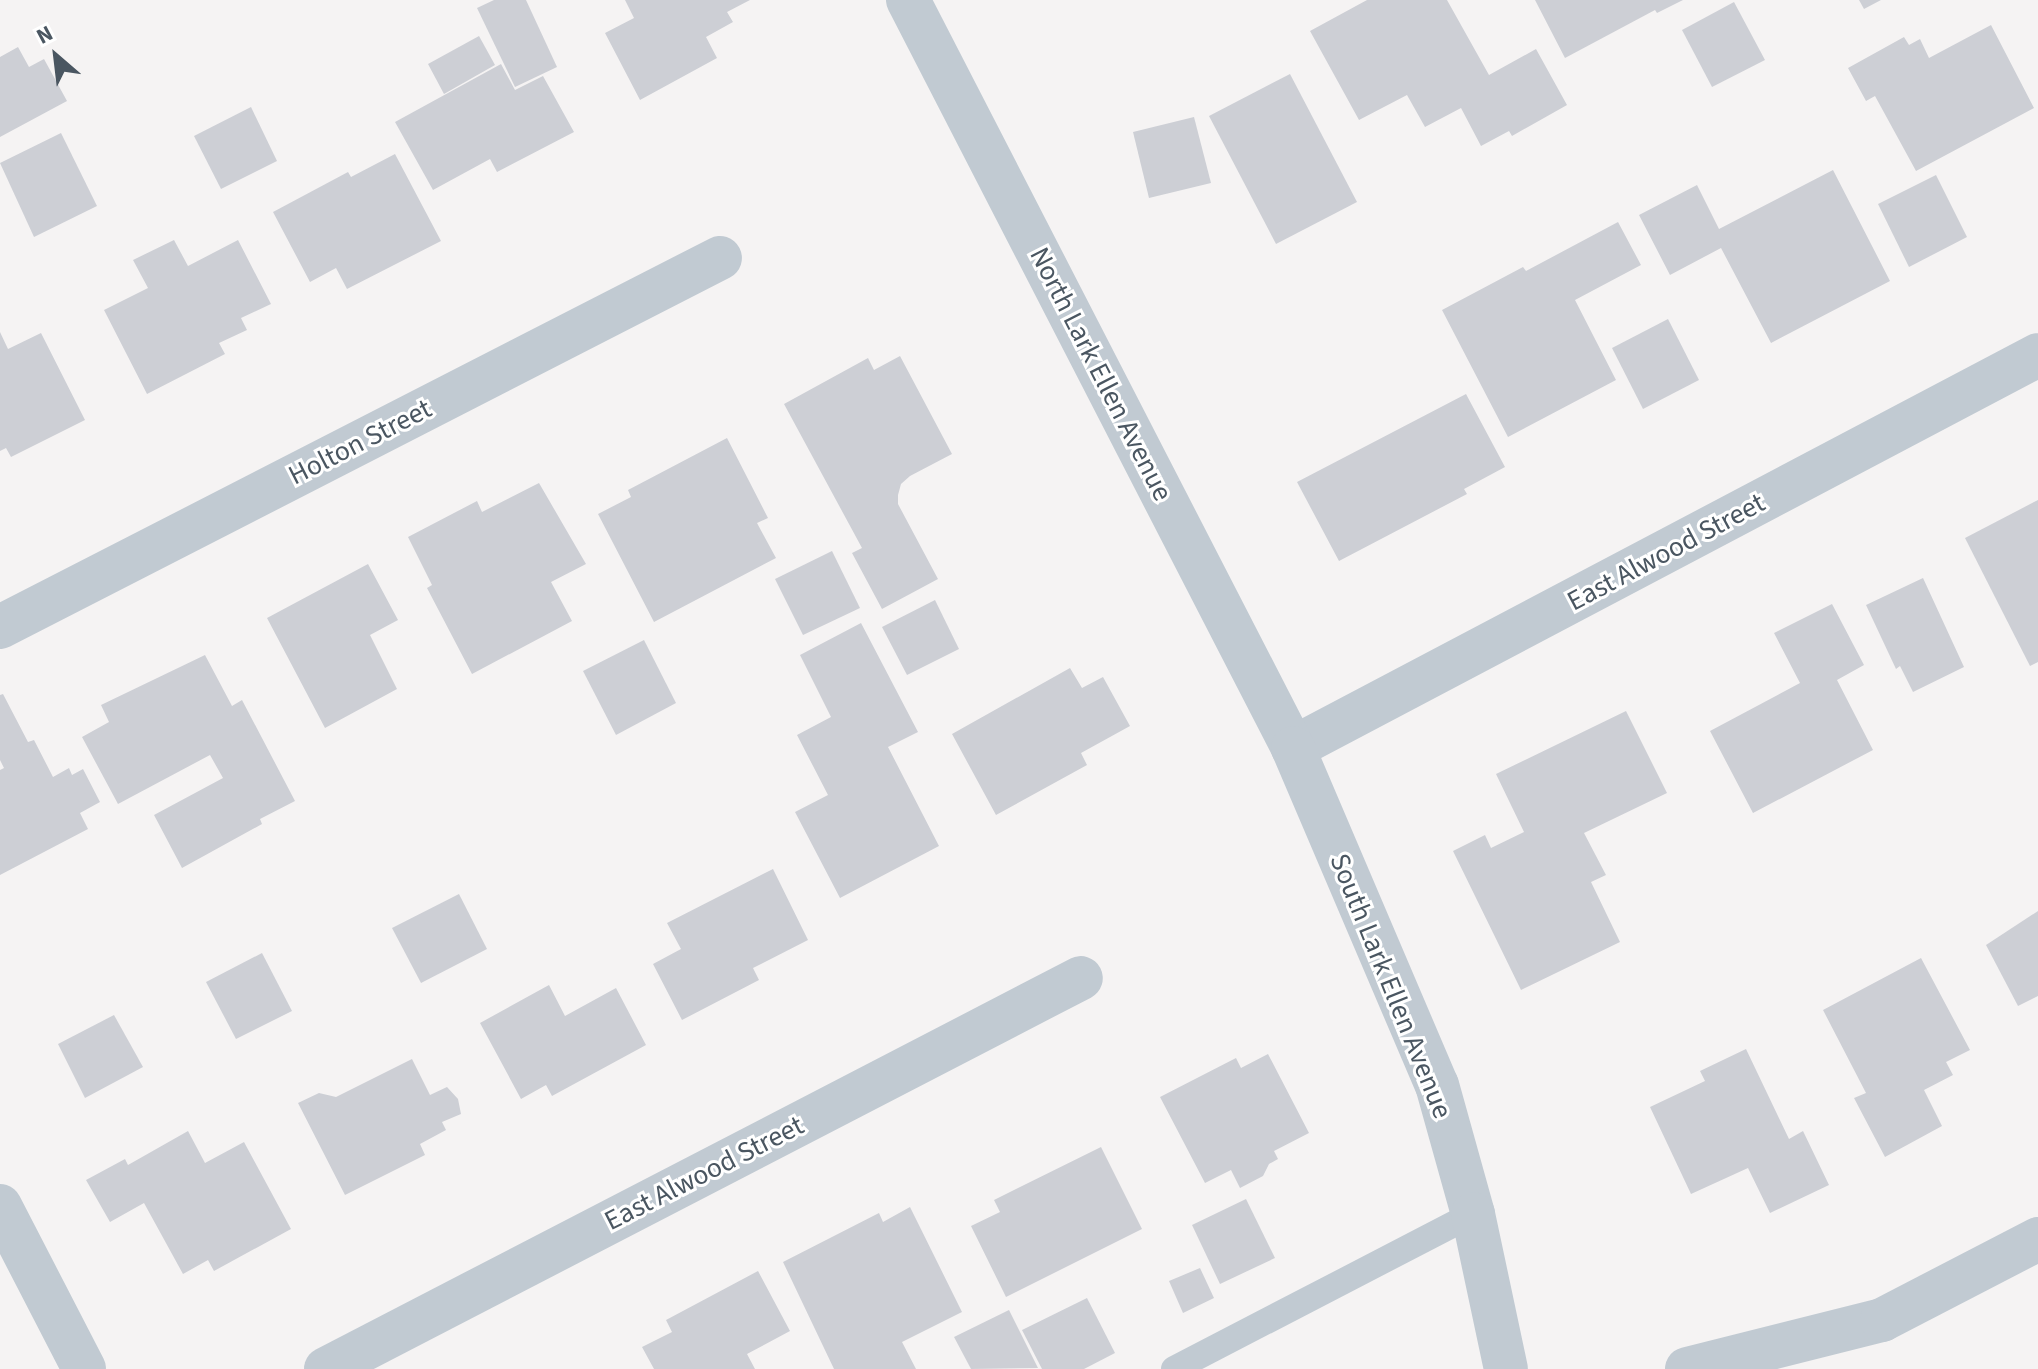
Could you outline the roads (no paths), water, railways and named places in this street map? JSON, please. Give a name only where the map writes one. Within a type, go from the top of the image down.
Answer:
[{"type":"street","name":"North Lark Ellen Avenue","points":[[908,0],[1293,748]]},
{"type":"street","name":"Holton Street","points":[[0,627],[720,258]]},
{"type":"street","name":"East Alwood Street","points":[[1293,748],[2038,355]]},
{"type":"street","name":"South Lark Ellen Avenue","points":[[1293,748],[1437,1085],[1473,1214],[1506,1369]]},
{"type":"street","name":"East Alwood Street","points":[[326,1369],[1081,978]]},
{"type":"street","points":[[0,1206],[84,1369]]},
{"type":"street","points":[[1687,1369],[1882,1320],[2038,1239]]},
{"type":"lane","points":[[1174,1369],[1473,1214]]}]
